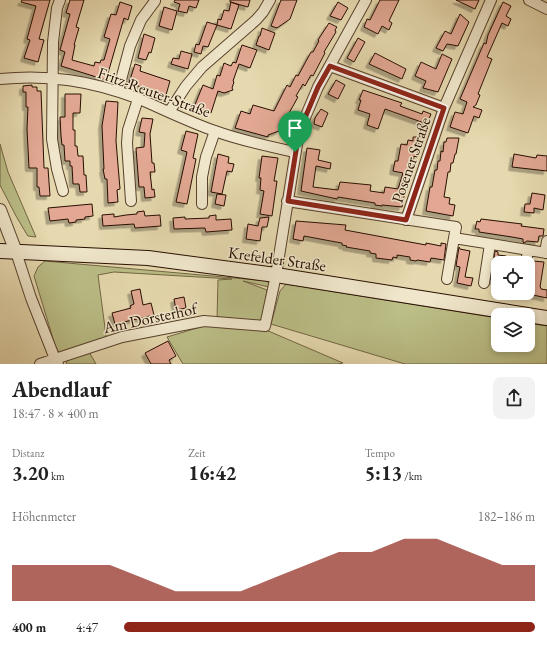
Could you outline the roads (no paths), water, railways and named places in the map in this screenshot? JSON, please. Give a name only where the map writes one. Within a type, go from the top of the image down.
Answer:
[{"type":"main road","name":"Krefelder Straße","points":[[0,251],[148,258],[276,275],[547,318]]},
{"type":"street","points":[[60,0],[57,8],[53,42],[52,138],[57,169],[63,191]]},
{"type":"street","points":[[169,112],[186,86],[202,67],[256,20],[270,0]]},
{"type":"street","points":[[276,275],[299,132],[318,87],[366,0]]},
{"type":"street","name":"Posener Straße","points":[[406,220],[444,108],[491,0]]},
{"type":"street","points":[[529,0],[547,9]]},
{"type":"street","points":[[118,91],[130,46],[141,20],[155,1]]},
{"type":"street","points":[[330,66],[444,108]]},
{"type":"street","name":"Fritz-Reuter-Straße","points":[[0,79],[52,77],[88,83],[118,91],[215,131],[253,144],[295,152]]},
{"type":"street","points":[[131,201],[127,143],[128,130],[138,99]]},
{"type":"street","points":[[202,204],[202,177],[206,157],[215,131]]},
{"type":"street","points":[[288,201],[456,227],[447,279]]},
{"type":"street","points":[[0,210],[31,298],[57,361]]},
{"type":"street","points":[[454,238],[546,253],[547,241]]},
{"type":"street","points":[[484,283],[490,244]]},
{"type":"street","points":[[527,256],[528,250]]},
{"type":"street","name":"Am Dorsterhof","points":[[40,364],[57,361],[122,337],[204,321],[265,326],[276,275]]}]
